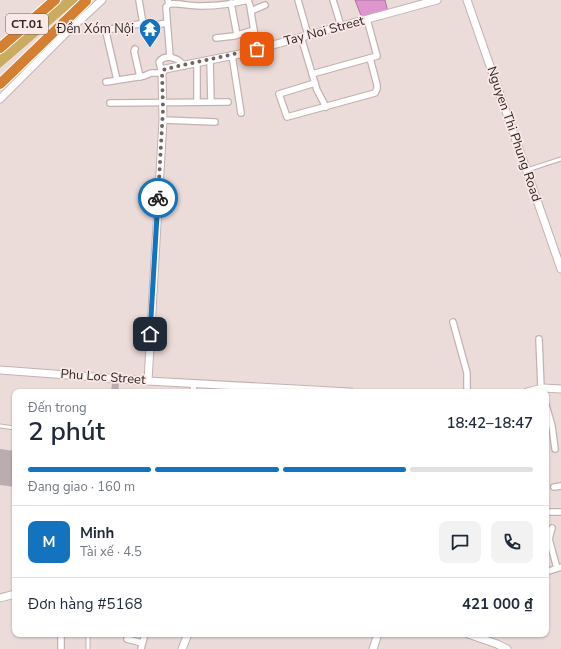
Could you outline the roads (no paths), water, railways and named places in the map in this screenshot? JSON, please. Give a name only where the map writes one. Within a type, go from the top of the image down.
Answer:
[{"type":"highway","name":"CT.01","points":[[0,48],[55,0]]},
{"type":"highway","name":"CT.01","points":[[0,78],[87,1]]},
{"type":"highway","points":[[0,84],[87,1]]},
{"type":"street","points":[[0,99],[64,35],[102,0]]},
{"type":"street","points":[[138,0],[143,24]]},
{"type":"street","points":[[170,57],[166,7],[168,2],[200,6],[220,5],[248,0],[257,49]]},
{"type":"street","points":[[298,0],[312,74],[326,107]]},
{"type":"street","points":[[333,0],[341,26]]},
{"type":"street","name":"Tay Noi Street","points":[[162,72],[165,69],[257,49],[437,0]]},
{"type":"street","name":"Nguyen Thi Phung Road","points":[[467,0],[561,269]]},
{"type":"street","points":[[231,3],[237,35]]},
{"type":"street","points":[[251,11],[265,5]]},
{"type":"street","points":[[312,74],[377,56],[367,19]]},
{"type":"street","points":[[117,80],[105,28],[167,23]]},
{"type":"street","points":[[216,38],[237,35],[254,30]]},
{"type":"street","points":[[135,49],[134,51],[140,77]]},
{"type":"street","points":[[232,55],[241,113]]},
{"type":"street","points":[[148,380],[163,120],[162,72],[159,62],[160,59],[170,57],[180,61],[184,66]]},
{"type":"street","points":[[315,83],[279,94],[285,116],[289,118],[375,93],[377,85],[370,58]]},
{"type":"street","points":[[210,60],[211,102]]},
{"type":"street","points":[[197,63],[197,102]]},
{"type":"street","points":[[106,82],[162,72]]},
{"type":"street","points":[[110,103],[228,102]]},
{"type":"street","points":[[163,120],[215,122]]},
{"type":"street","points":[[454,322],[467,373],[467,389]]},
{"type":"street","points":[[539,339],[542,389],[561,388]]},
{"type":"street","name":"Phu Loc Street","points":[[0,370],[298,389]]},
{"type":"street","points":[[193,389],[194,383]]},
{"type":"street","points":[[549,416],[555,449]]},
{"type":"street","points":[[554,487],[561,486]]},
{"type":"street","points":[[549,512],[561,512]]},
{"type":"street","points":[[549,536],[552,528]]},
{"type":"street","points":[[549,542],[559,567],[549,571]]},
{"type":"street","points":[[0,598],[12,595]]},
{"type":"street","points":[[61,637],[61,649]]},
{"type":"street","points":[[182,649],[187,637]]},
{"type":"street","points":[[373,649],[377,637]]},
{"type":"street","points":[[478,637],[507,649]]},
{"type":"street","points":[[127,639],[141,646]]},
{"type":"lane","points":[[527,170],[561,159]]},
{"type":"lane","points":[[0,426],[12,428]]},
{"type":"lane","points":[[88,637],[88,649]]},
{"type":"place","name":"Đền Xóm Nội","points":[[150,48]]}]
